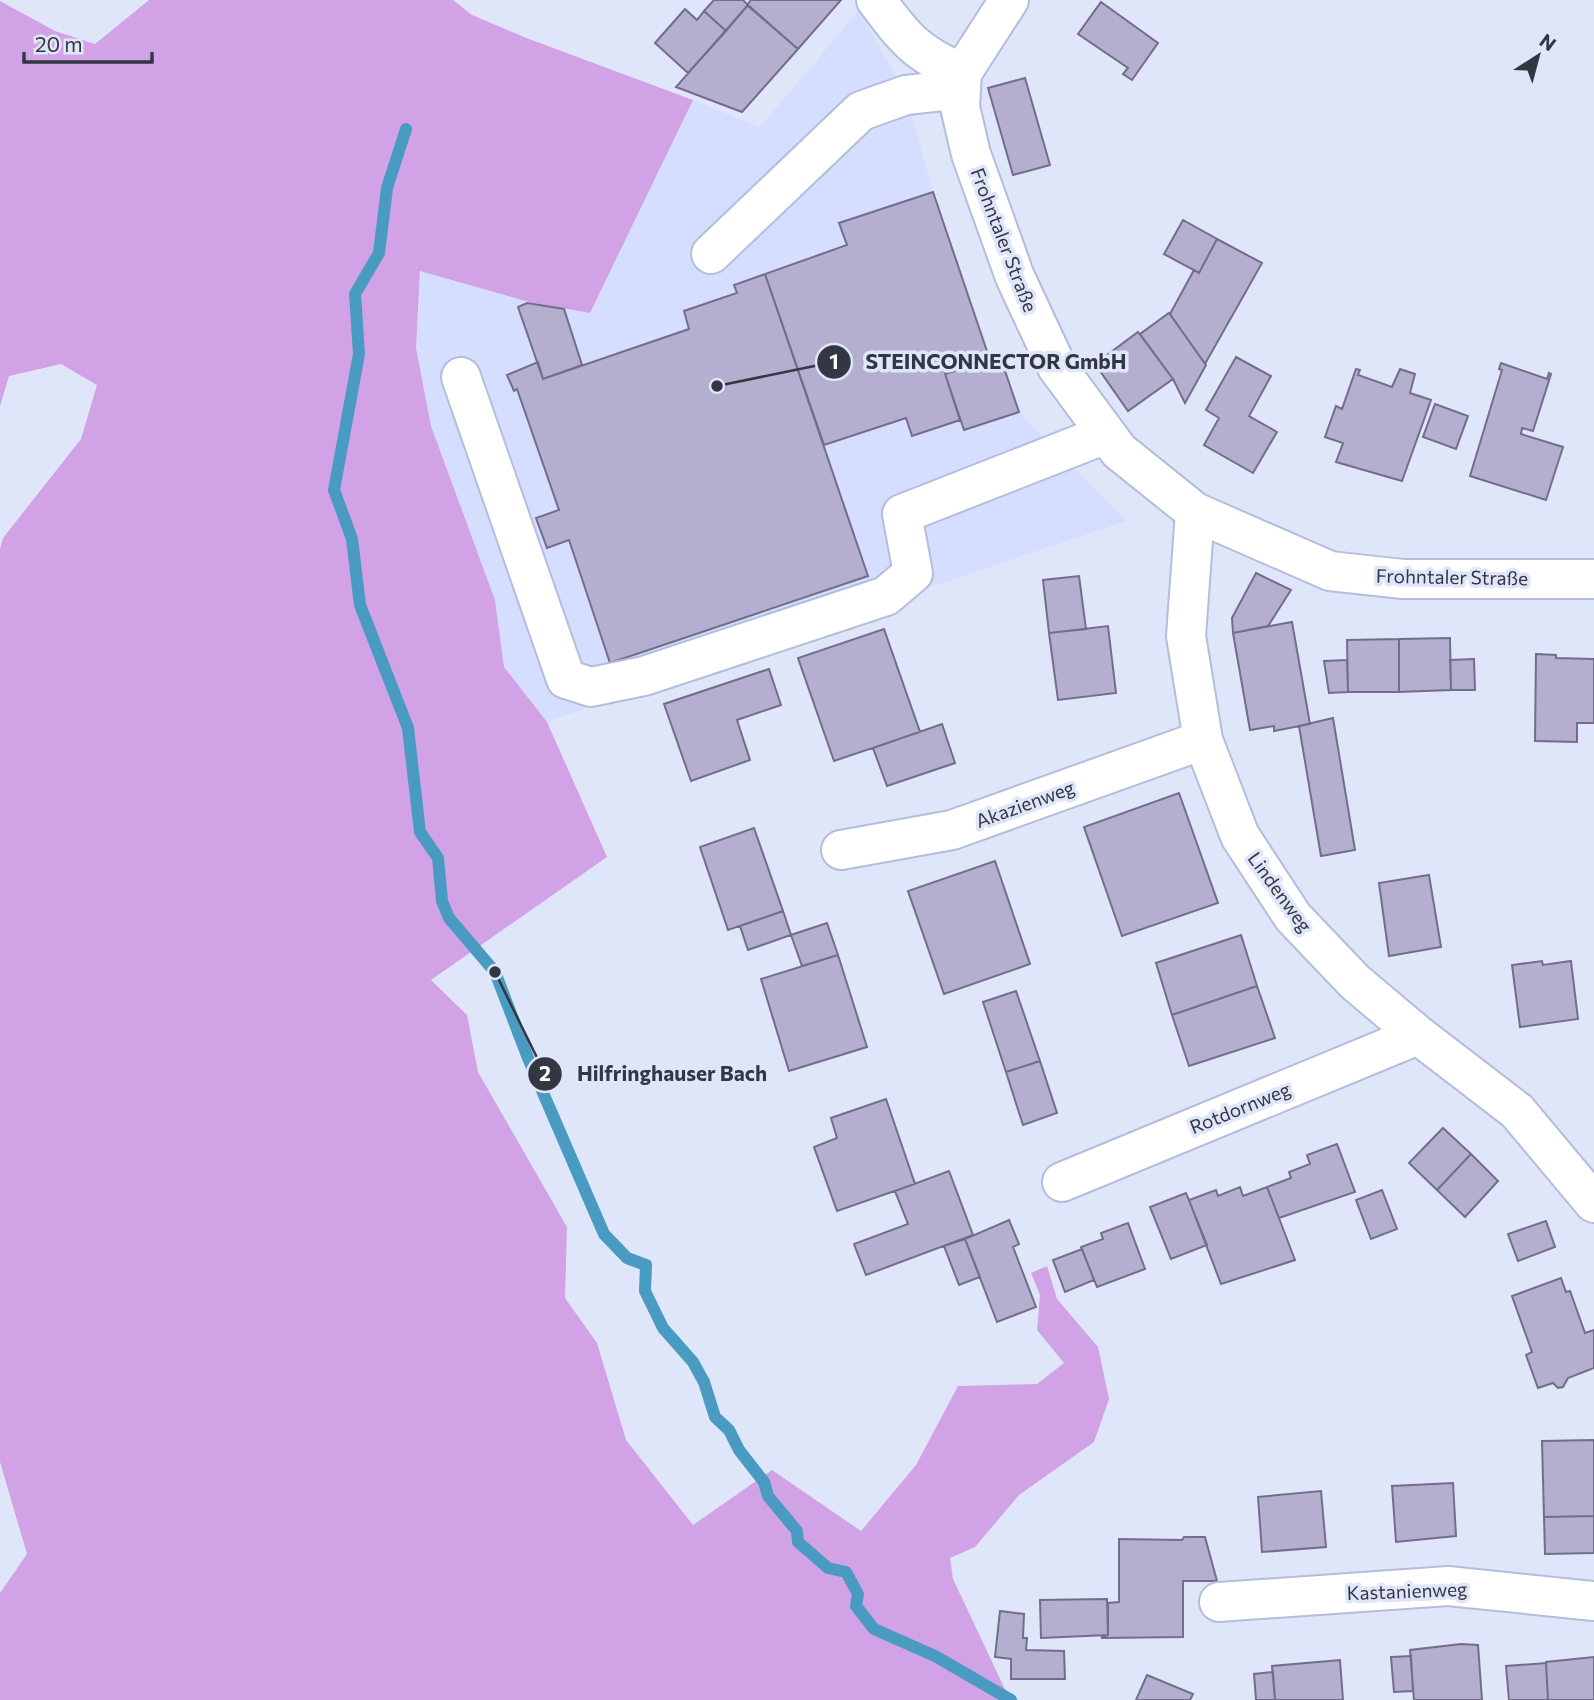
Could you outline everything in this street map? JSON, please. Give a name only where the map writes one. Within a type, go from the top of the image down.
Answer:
[{"type":"street","points":[[877,0],[909,44],[961,81]]},
{"type":"street","points":[[712,254],[861,111],[906,95],[961,81],[1009,0]]},
{"type":"street","name":"Frohntaler Straße","points":[[961,81],[960,107],[971,154],[1015,277],[1057,367],[1119,452],[1195,512],[1331,571],[1403,579],[1594,579]]},
{"type":"street","points":[[461,377],[566,679],[591,687],[644,676],[887,596],[913,573],[902,514],[1105,434]]},
{"type":"street","name":"Lindenweg","points":[[1195,512],[1186,636],[1203,740],[1240,836],[1293,917],[1355,982],[1418,1035],[1517,1111],[1594,1203]]},
{"type":"street","name":"Akazienweg","points":[[841,850],[952,830],[1203,740]]},
{"type":"street","name":"Rotdornweg","points":[[1062,1182],[1418,1035]]},
{"type":"street","name":"Kastanienweg","points":[[1219,1601],[1448,1586],[1594,1601]]},
{"type":"shaded area","points":[[149,0],[453,0],[472,15],[529,39],[693,100],[590,313],[529,302],[420,271],[416,348],[431,426],[495,600],[504,667],[547,722],[607,857],[431,980],[467,1015],[478,1072],[567,1227],[565,1298],[597,1343],[626,1440],[693,1525],[772,1470],[861,1531],[916,1465],[958,1386],[1037,1384],[1064,1363],[1037,1330],[1040,1295],[1031,1273],[1047,1266],[1057,1299],[1098,1347],[1109,1399],[1094,1442],[1019,1495],[975,1547],[950,1558],[953,1579],[1010,1700],[0,1700],[0,1593],[27,1554],[0,1462],[0,549],[3,538],[81,439],[97,385],[61,364],[9,376],[0,406],[0,1],[55,31],[95,44]]},
{"type":"shaded area","points":[[859,10],[906,95],[933,192],[990,359],[1000,356],[1019,412],[1126,521],[877,605],[547,722],[504,667],[495,600],[431,426],[416,348],[421,271],[529,302],[590,313],[693,100],[760,127]]},
{"type":"building","points":[[714,0],[743,0],[748,5],[726,31],[704,11]]},
{"type":"building","points":[[751,0],[841,0],[798,49],[747,5]]},
{"type":"building","points":[[1101,2],[1158,43],[1132,80],[1123,74],[1128,68],[1078,34]]},
{"type":"building","points":[[748,5],[798,49],[742,112],[676,87]]},
{"type":"building","points":[[685,9],[697,20],[704,11],[726,31],[688,73],[655,43]]},
{"type":"building","points":[[1025,78],[1050,165],[1013,175],[988,88]]},
{"type":"building","points":[[933,192],[990,360],[945,374],[960,420],[912,436],[906,418],[824,445],[765,274],[847,245],[839,223]]},
{"type":"building","points":[[1183,220],[1217,239],[1199,273],[1164,254]]},
{"type":"building","points":[[1217,239],[1262,263],[1205,364],[1170,314],[1194,270],[1199,273]]},
{"type":"building","points":[[765,274],[868,576],[610,663],[569,540],[547,548],[536,518],[559,510],[517,389],[514,391],[507,375],[538,362],[543,379],[689,329],[684,311],[737,293],[734,285]]},
{"type":"building","points":[[527,303],[564,309],[582,365],[543,379],[518,307]]},
{"type":"building","points":[[1169,313],[1206,365],[1185,403],[1173,379],[1140,334]]},
{"type":"building","points":[[1138,332],[1173,379],[1128,411],[1095,364]]},
{"type":"building","points":[[1000,356],[1019,412],[964,430],[945,374]]},
{"type":"building","points":[[1236,357],[1271,376],[1249,416],[1277,432],[1253,473],[1204,445],[1219,418],[1206,410]]},
{"type":"building","points":[[1501,363],[1547,379],[1549,373],[1551,374],[1533,431],[1522,428],[1521,434],[1563,447],[1546,500],[1470,476],[1502,370],[1499,369]]},
{"type":"building","points":[[1356,369],[1360,370],[1358,375],[1392,387],[1400,369],[1415,374],[1410,393],[1431,400],[1402,481],[1336,462],[1343,443],[1325,437],[1336,406],[1342,409]]},
{"type":"building","points":[[1435,404],[1468,416],[1456,449],[1423,437]]},
{"type":"building","points":[[1256,573],[1291,590],[1268,626],[1233,633],[1232,618]]},
{"type":"building","points":[[1079,576],[1086,629],[1049,633],[1043,580]]},
{"type":"building","points":[[1292,622],[1310,724],[1274,731],[1274,726],[1250,730],[1233,633]]},
{"type":"building","points":[[1108,626],[1116,693],[1058,700],[1049,633]]},
{"type":"building","points":[[884,629],[920,732],[834,761],[798,658]]},
{"type":"building","points":[[1450,638],[1451,690],[1399,692],[1399,639]]},
{"type":"building","points":[[1399,639],[1399,692],[1348,692],[1347,640]]},
{"type":"building","points":[[1536,654],[1556,655],[1556,658],[1594,659],[1594,723],[1577,723],[1577,742],[1535,741]]},
{"type":"building","points":[[1474,659],[1475,690],[1451,690],[1450,660]]},
{"type":"building","points":[[1347,660],[1348,692],[1329,693],[1324,661]]},
{"type":"building","points":[[769,669],[781,705],[737,720],[750,760],[691,781],[664,704]]},
{"type":"building","points":[[1333,718],[1355,850],[1321,856],[1299,726]]},
{"type":"building","points":[[942,724],[955,763],[887,786],[873,748]]},
{"type":"building","points":[[1179,793],[1218,903],[1122,936],[1084,827]]},
{"type":"building","points":[[754,828],[783,911],[728,930],[700,847]]},
{"type":"building","points":[[995,861],[1030,964],[944,994],[908,891]]},
{"type":"building","points":[[1429,875],[1441,947],[1389,956],[1379,883]]},
{"type":"building","points":[[783,911],[791,935],[748,950],[740,926]]},
{"type":"building","points":[[827,923],[838,955],[802,966],[791,935]]},
{"type":"building","points":[[1241,935],[1257,986],[1172,1015],[1156,963]]},
{"type":"building","points":[[838,955],[867,1047],[789,1071],[761,979]]},
{"type":"building","points":[[1542,961],[1543,965],[1571,961],[1578,1019],[1520,1027],[1512,965]]},
{"type":"building","points":[[1257,986],[1275,1038],[1189,1066],[1172,1015]]},
{"type":"building","points":[[1016,991],[1040,1061],[1006,1072],[983,1002]]},
{"type":"building","points":[[1040,1061],[1057,1113],[1023,1125],[1006,1072]]},
{"type":"building","points":[[886,1099],[915,1184],[837,1211],[814,1147],[837,1138],[831,1118]]},
{"type":"building","points":[[1443,1128],[1471,1154],[1437,1190],[1409,1163]]},
{"type":"building","points":[[1337,1144],[1355,1192],[1279,1218],[1267,1187],[1291,1178],[1289,1172],[1310,1164],[1307,1155]]},
{"type":"building","points":[[1471,1154],[1498,1181],[1465,1217],[1437,1190]]},
{"type":"building","points":[[949,1171],[973,1235],[866,1275],[854,1244],[908,1224],[895,1191]]},
{"type":"building","points":[[1240,1187],[1243,1196],[1267,1187],[1295,1260],[1221,1284],[1189,1200],[1216,1190],[1218,1196]]},
{"type":"building","points":[[1382,1190],[1397,1229],[1371,1239],[1356,1200]]},
{"type":"building","points":[[1186,1193],[1207,1245],[1171,1259],[1150,1207]]},
{"type":"building","points":[[1009,1220],[1019,1244],[1013,1247],[1036,1307],[997,1322],[965,1239]]},
{"type":"building","points":[[1546,1221],[1555,1247],[1518,1261],[1508,1234]]},
{"type":"building","points":[[1128,1223],[1145,1269],[1097,1287],[1081,1247],[1103,1239],[1101,1233]]},
{"type":"building","points":[[965,1239],[980,1277],[959,1285],[944,1246]]},
{"type":"building","points":[[1082,1249],[1094,1280],[1065,1292],[1053,1260]]},
{"type":"building","points":[[1561,1278],[1566,1292],[1570,1291],[1585,1333],[1594,1330],[1594,1368],[1568,1378],[1563,1387],[1558,1388],[1553,1383],[1538,1388],[1526,1355],[1532,1352],[1512,1296]]},
{"type":"building","points":[[1594,1440],[1594,1516],[1544,1517],[1542,1441]]},
{"type":"building","points":[[1453,1483],[1456,1536],[1396,1542],[1392,1486]]},
{"type":"building","points":[[1321,1491],[1326,1547],[1262,1552],[1258,1497]]},
{"type":"building","points":[[1594,1516],[1594,1553],[1545,1554],[1544,1517]]},
{"type":"building","points":[[1184,1537],[1205,1537],[1217,1581],[1183,1581],[1183,1637],[1101,1638],[1108,1635],[1108,1603],[1119,1602],[1119,1539],[1182,1540]]},
{"type":"building","points":[[1107,1599],[1108,1635],[1041,1638],[1040,1600]]},
{"type":"building","points":[[1000,1611],[1024,1614],[1023,1638],[1027,1638],[1026,1650],[1064,1651],[1065,1679],[1011,1679],[1011,1659],[995,1657]]},
{"type":"building","points":[[1461,1644],[1478,1645],[1482,1700],[1414,1700],[1410,1650]]},
{"type":"building","points":[[1411,1656],[1413,1691],[1394,1692],[1391,1657]]},
{"type":"building","points":[[1594,1657],[1594,1700],[1548,1700],[1546,1662]]},
{"type":"building","points":[[1340,1660],[1343,1700],[1275,1700],[1272,1666]]},
{"type":"building","points":[[1546,1663],[1548,1700],[1509,1700],[1506,1666]]},
{"type":"building","points":[[1273,1672],[1275,1700],[1256,1700],[1254,1674]]},
{"type":"building","points":[[1147,1675],[1193,1694],[1190,1700],[1136,1700]]},
{"type":"waterway","points":[[406,129],[387,188],[379,253],[355,294],[359,354],[334,490],[352,539],[360,605],[408,728],[420,832],[438,858],[442,901],[449,918],[495,972],[528,1058],[604,1234],[627,1258],[646,1265],[645,1291],[663,1328],[693,1362],[704,1382],[715,1417],[729,1430],[739,1450],[764,1482],[768,1496],[797,1531],[798,1542],[828,1568],[846,1572],[858,1594],[856,1606],[874,1629],[935,1656],[1011,1700]]},
{"type":"place","name":"STEINCONNECTOR GmbH","points":[[717,386]]},
{"type":"place","name":"Hilfringhauser Bach","points":[[495,972]]}]
